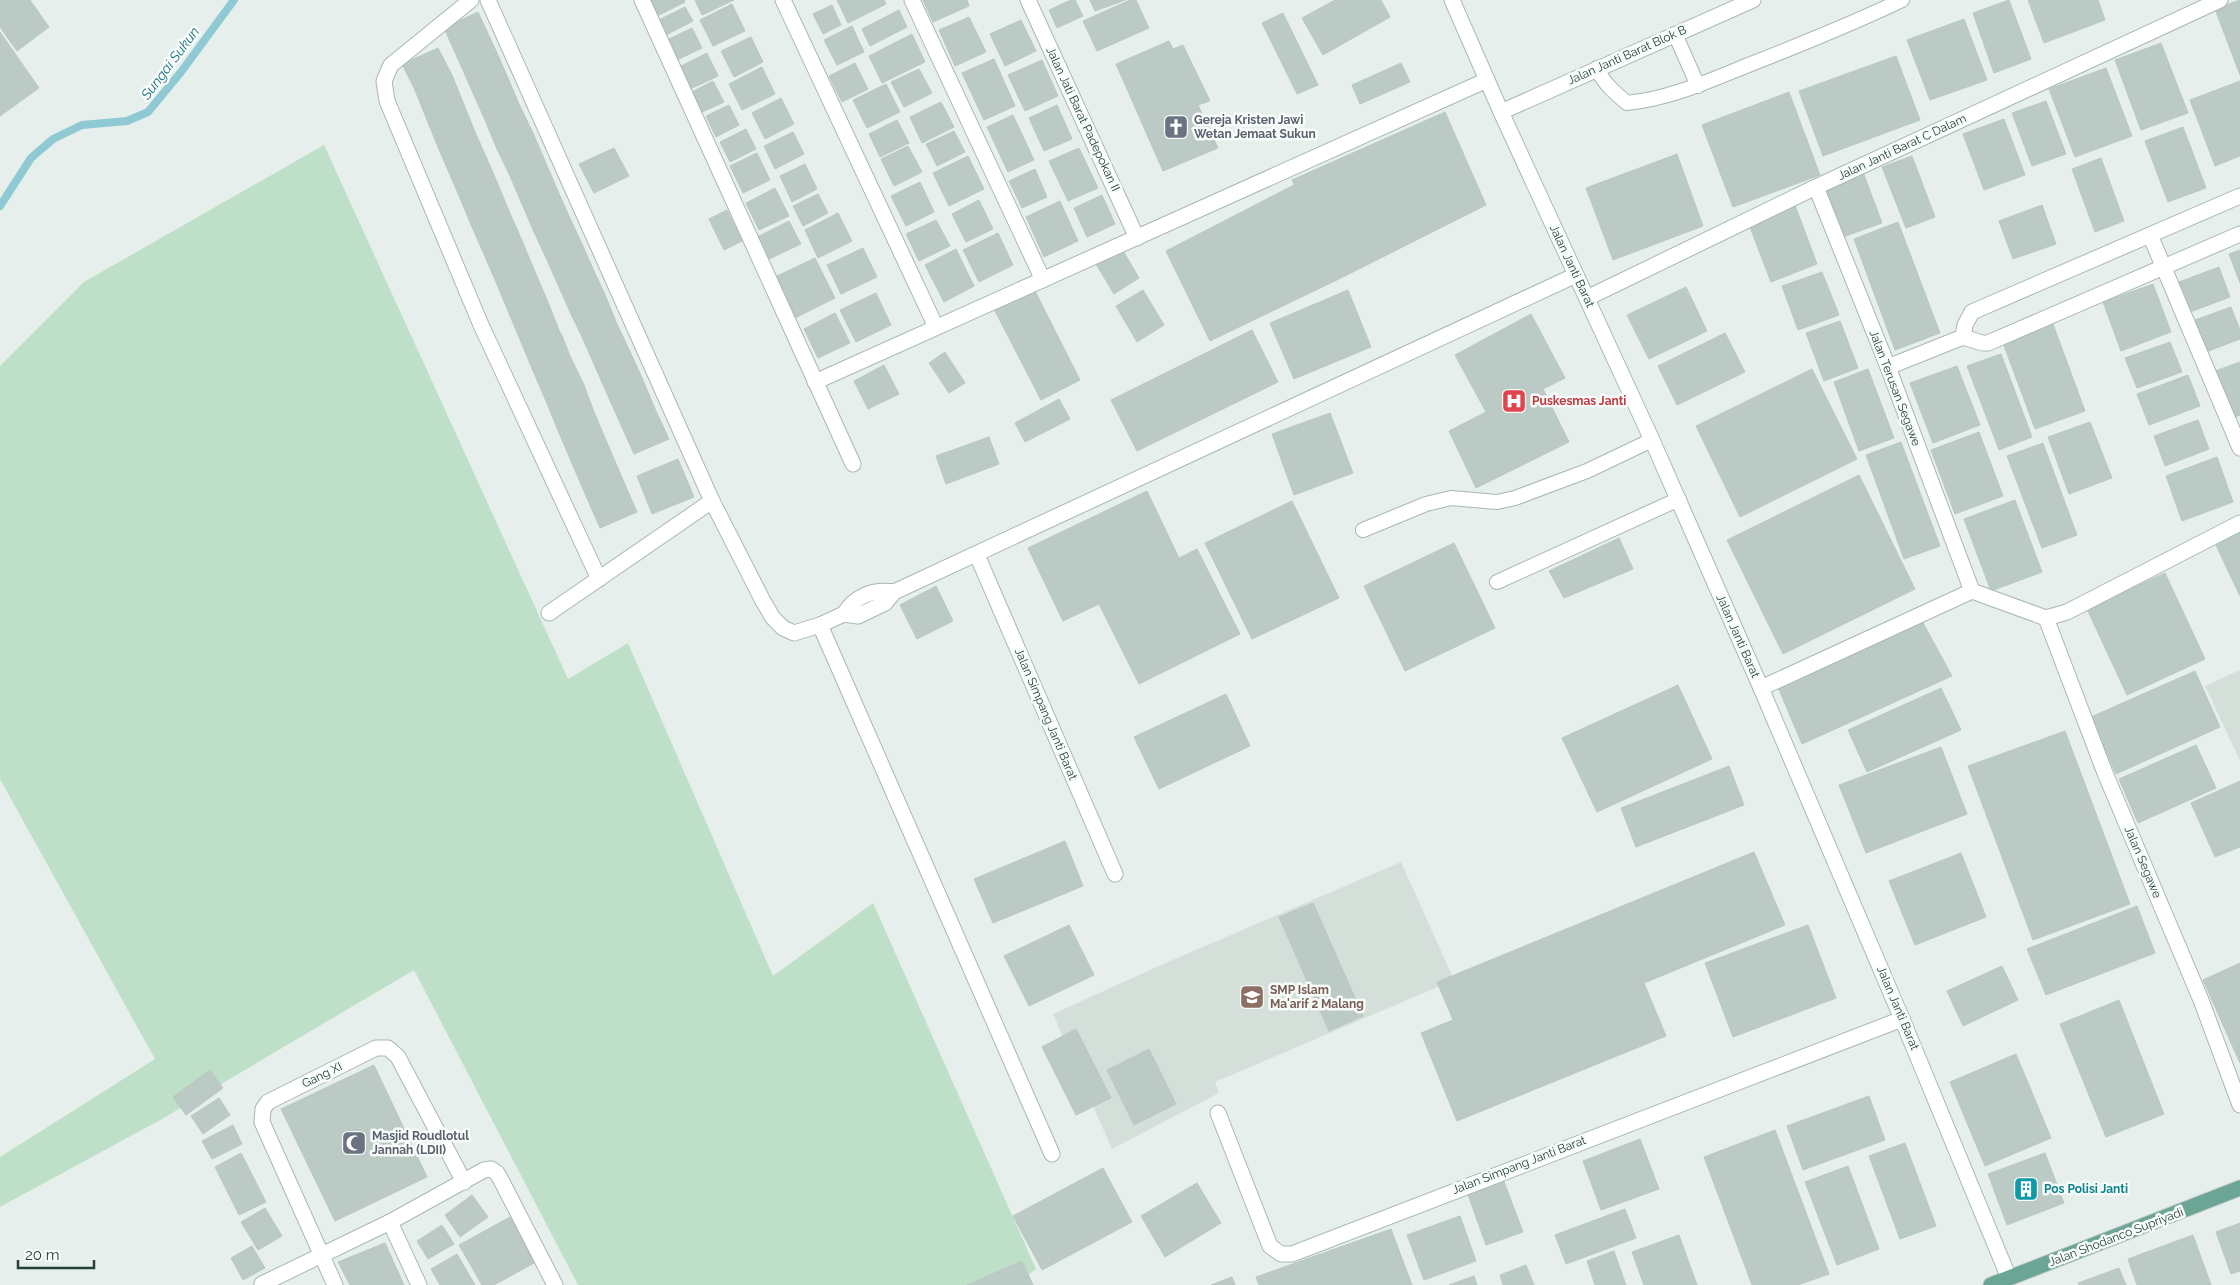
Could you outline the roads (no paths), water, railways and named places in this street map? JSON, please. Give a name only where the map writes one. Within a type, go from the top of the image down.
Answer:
[{"type":"main road","name":"Jalan Shodanco Supriyadi","points":[[1991,1285],[2240,1188]]},
{"type":"street","points":[[471,0],[390,65],[384,81],[387,101],[481,325],[599,579]]},
{"type":"street","points":[[488,0],[712,501],[763,602],[782,628],[794,633],[820,625],[844,614],[858,616],[885,603],[894,592],[1576,275]]},
{"type":"street","points":[[642,0],[853,464]]},
{"type":"street","points":[[782,0],[936,327]]},
{"type":"street","points":[[912,0],[1043,280]]},
{"type":"street","name":"Jalan Jati Barat Padepokan II","points":[[1028,0],[1137,238]]},
{"type":"street","name":"Jalan Janti Barat","points":[[1452,0],[1501,112],[1652,440],[1761,688],[1902,1019],[2009,1278]]},
{"type":"street","name":"Jalan Janti Barat Blok B","points":[[1501,112],[1753,0]]},
{"type":"street","name":"Jalan Janti Barat C Dalam","points":[[1587,298],[1816,187],[2220,0]]},
{"type":"street","points":[[815,382],[1487,80]]},
{"type":"street","name":"Jalan Terusan Segawe","points":[[1816,187],[1888,367],[1972,591]]},
{"type":"street","points":[[1963,337],[1965,324],[1972,312],[2240,196]]},
{"type":"street","points":[[1888,367],[1963,337],[1982,344],[1988,342],[2240,234]]},
{"type":"street","points":[[2150,235],[2240,448]]},
{"type":"street","points":[[549,613],[712,501]]},
{"type":"street","points":[[1761,688],[1972,591],[2046,618],[2067,612],[2240,523]]},
{"type":"street","name":"Jalan Simpang Janti Barat","points":[[977,555],[1114,874]]},
{"type":"street","name":"Jalan Segawe","points":[[2046,618],[2105,774],[2201,1000],[2240,1105]]},
{"type":"street","points":[[820,625],[1052,1154]]},
{"type":"street","name":"Jalan Simpang Janti Barat","points":[[1218,1114],[1270,1246],[1281,1254],[1292,1254],[1902,1019]]},
{"type":"street","name":"Gang XI","points":[[335,1285],[320,1256],[262,1122],[262,1109],[273,1099],[376,1048],[388,1048],[398,1057],[464,1182]]},
{"type":"street","points":[[262,1284],[390,1222],[484,1170],[490,1169],[497,1173],[555,1285]]},
{"type":"street","points":[[390,1222],[419,1285]]},
{"type":"lane","points":[[1597,68],[1600,76],[1610,89],[1628,103],[1646,101],[1698,86],[1851,24],[1902,0]]},
{"type":"lane","points":[[1675,34],[1698,86]]},
{"type":"lane","points":[[1363,530],[1426,504],[1451,498],[1497,502],[1515,498],[1587,471],[1652,440]]},
{"type":"lane","points":[[1496,582],[1678,499]]},
{"type":"waterway","name":"Sungai Sukun","points":[[0,206],[31,158],[53,139],[82,125],[127,121],[148,112],[181,72],[234,0]]},
{"type":"place","name":"Gereja Kristen Jawi Wetan Jemaat Sukun","points":[[1176,127]]},
{"type":"place","name":"Puskesmas Janti","points":[[1514,401]]},
{"type":"place","name":"SMP Islam Ma'arif 2 Malang","points":[[1252,997]]},
{"type":"place","name":"Masjid Roudlotul Jannah (LDII)","points":[[354,1143]]},
{"type":"place","name":"Pos Polisi Janti","points":[[2026,1189]]}]
